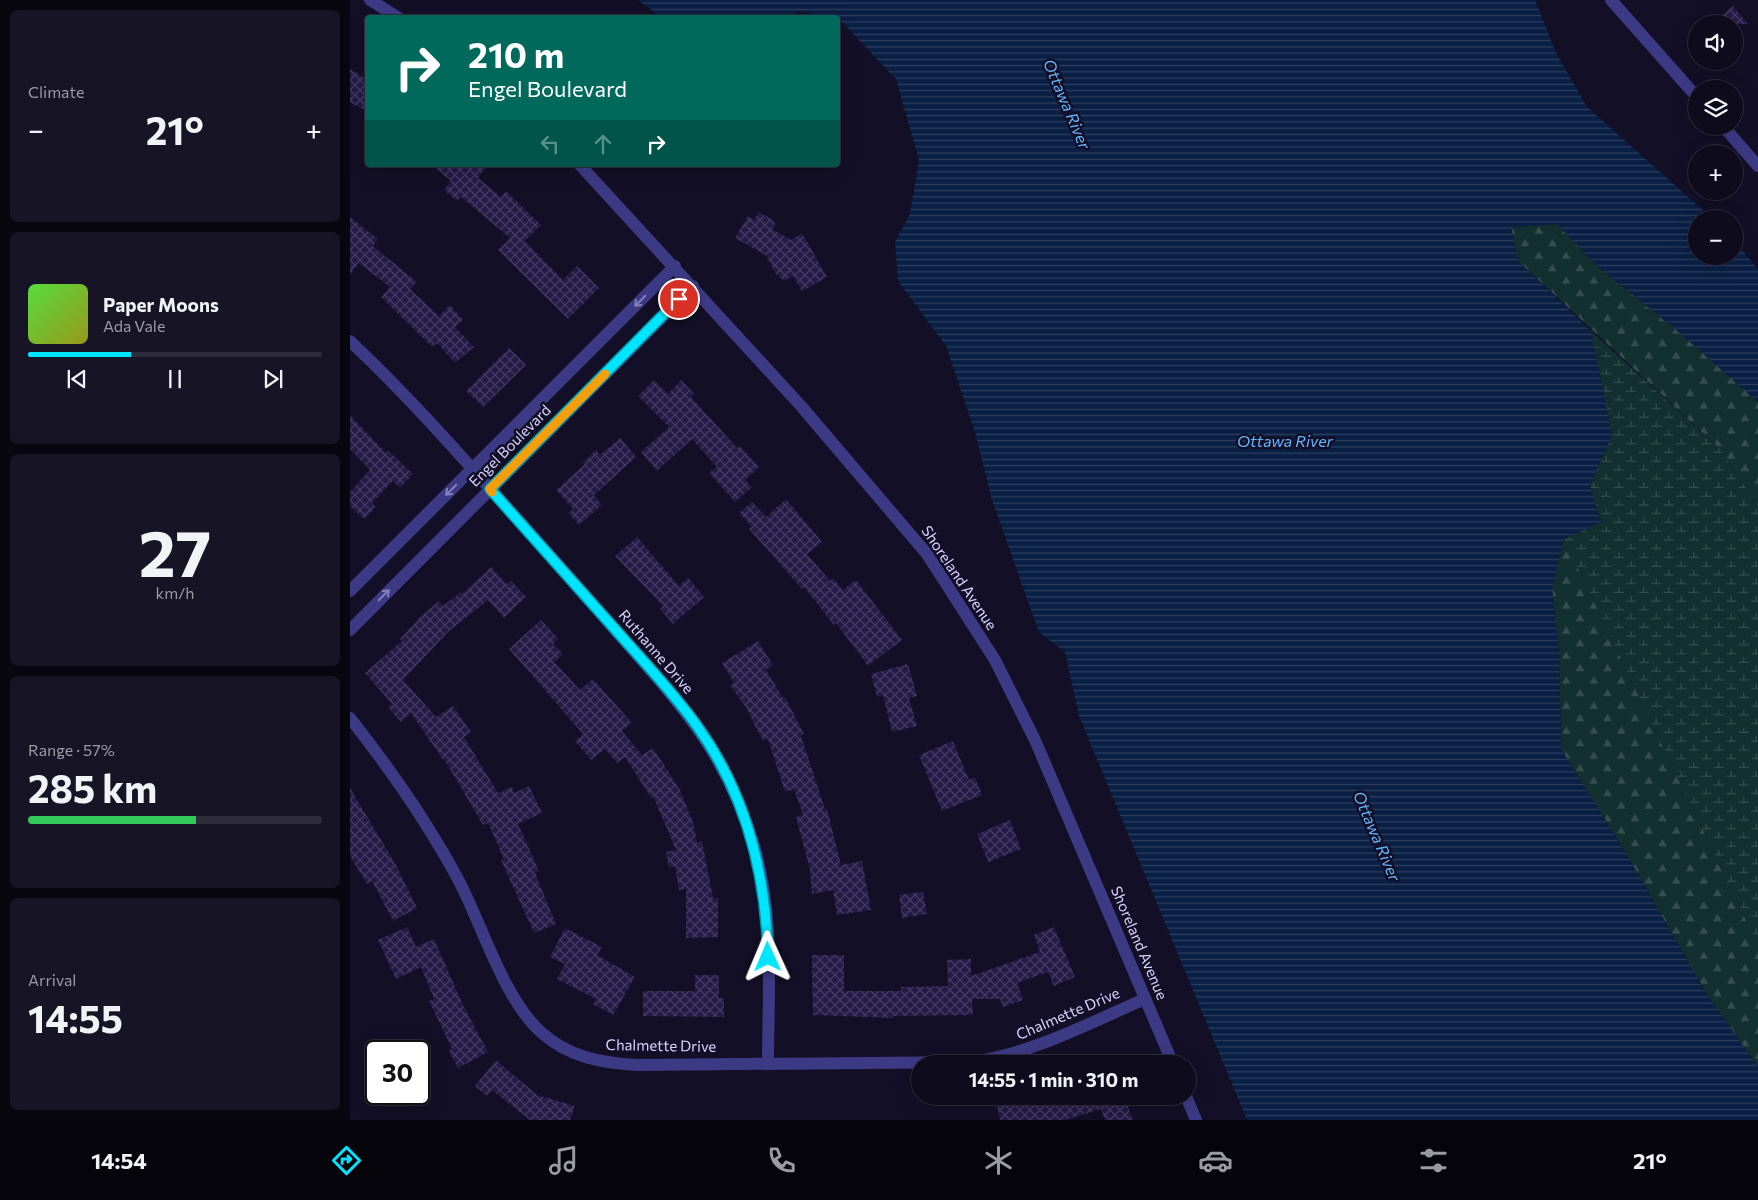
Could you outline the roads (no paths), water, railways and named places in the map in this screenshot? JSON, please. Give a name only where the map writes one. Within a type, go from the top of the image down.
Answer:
[{"type":"street","points":[[370,0],[394,15]]},
{"type":"street","points":[[1611,0],[1688,87]]},
{"type":"street","points":[[1731,135],[1758,166]]},
{"type":"street","name":"Shoreland Avenue","points":[[582,167],[693,286],[864,478],[927,554],[995,660],[1035,740],[1169,1055]]},
{"type":"street","name":"Engel Boulevard","points":[[350,591],[675,266]]},
{"type":"street","name":"Engel Boulevard","points":[[350,630],[693,286]]},
{"type":"street","name":"Ruthanne Drive","points":[[350,341],[395,383],[472,468],[679,702],[704,735],[730,780],[754,846],[765,900],[768,949],[768,1064]]},
{"type":"street","name":"Chalmette Drive","points":[[350,718],[394,776],[435,836],[515,999],[525,1015],[543,1034],[572,1054],[603,1062],[637,1065],[957,1063],[986,1060],[1044,1043],[1145,999]]},
{"type":"street","points":[[1190,1105],[1196,1120]]},
{"type":"water","name":"Ottawa River","points":[[638,0],[1535,0],[1556,53],[1587,107],[1688,197],[1688,200],[1692,200],[1703,210],[1688,210],[1688,265],[1743,265],[1743,251],[1758,270],[1758,402],[1680,333],[1598,267],[1557,224],[1511,227],[1518,261],[1591,331],[1612,435],[1590,486],[1601,522],[1564,539],[1552,588],[1559,654],[1561,749],[1627,855],[1706,993],[1758,1067],[1758,1120],[1247,1120],[1079,716],[1065,652],[1039,632],[992,500],[975,432],[946,346],[898,281],[895,242],[910,214],[919,160],[896,79],[840,20],[840,15],[820,15],[797,11],[792,15],[658,15]]}]
